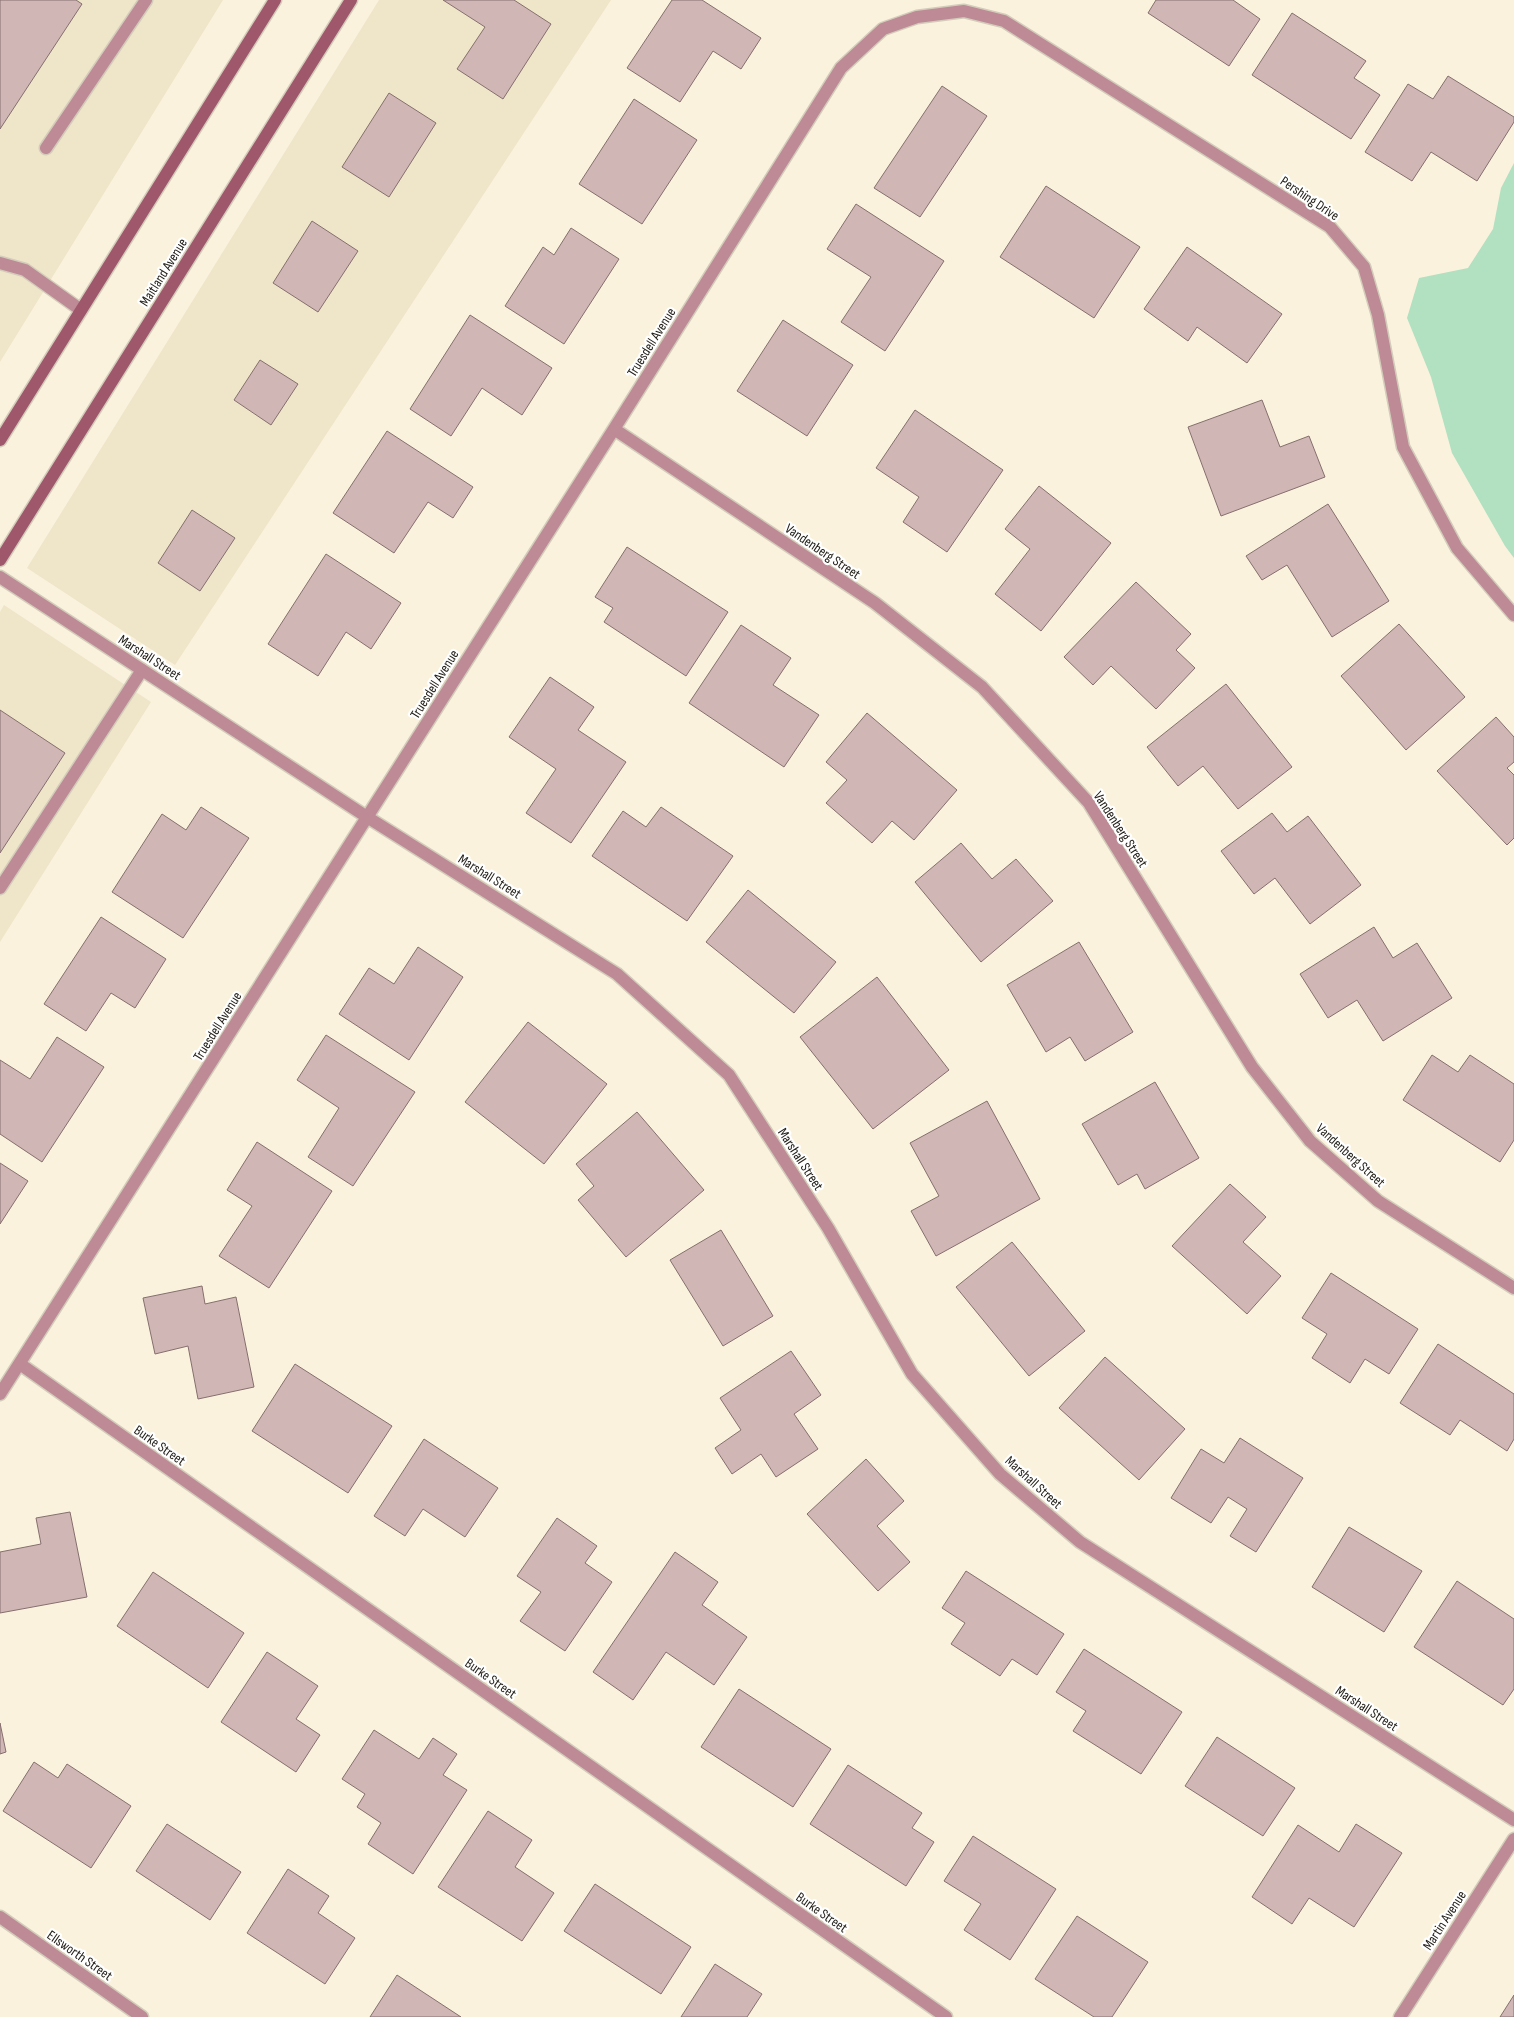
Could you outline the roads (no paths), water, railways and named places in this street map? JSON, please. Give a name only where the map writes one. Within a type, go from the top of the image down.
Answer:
[{"type":"main road","points":[[0,440],[274,0]]},
{"type":"main road","name":"Maitland Avenue","points":[[0,560],[351,0]]},
{"type":"street","points":[[46,148],[146,0]]},
{"type":"street","name":"Pershing Drive","points":[[917,17],[964,11],[1004,21],[1330,226],[1364,267],[1378,316],[1402,447],[1457,548],[1514,615]]},
{"type":"street","name":"Truesdell Avenue","points":[[0,1394],[614,429],[841,68],[883,29],[917,17]]},
{"type":"street","points":[[0,263],[25,270],[81,310]]},
{"type":"street","name":"Vandenberg Street","points":[[614,429],[875,603],[982,687],[1089,803],[1252,1067],[1310,1141],[1378,1201],[1514,1288]]},
{"type":"street","name":"Marshall Street","points":[[0,577],[367,817],[617,974],[729,1075],[828,1228],[912,1374],[1000,1474],[1080,1542],[1514,1820]]},
{"type":"street","points":[[0,888],[142,670]]},
{"type":"street","name":"Burke Street","points":[[20,1364],[946,2017]]},
{"type":"street","name":"Martin Avenue","points":[[1400,2017],[1514,1839]]},
{"type":"street","name":"Ellsworth Street","points":[[0,1916],[142,2017]]}]
